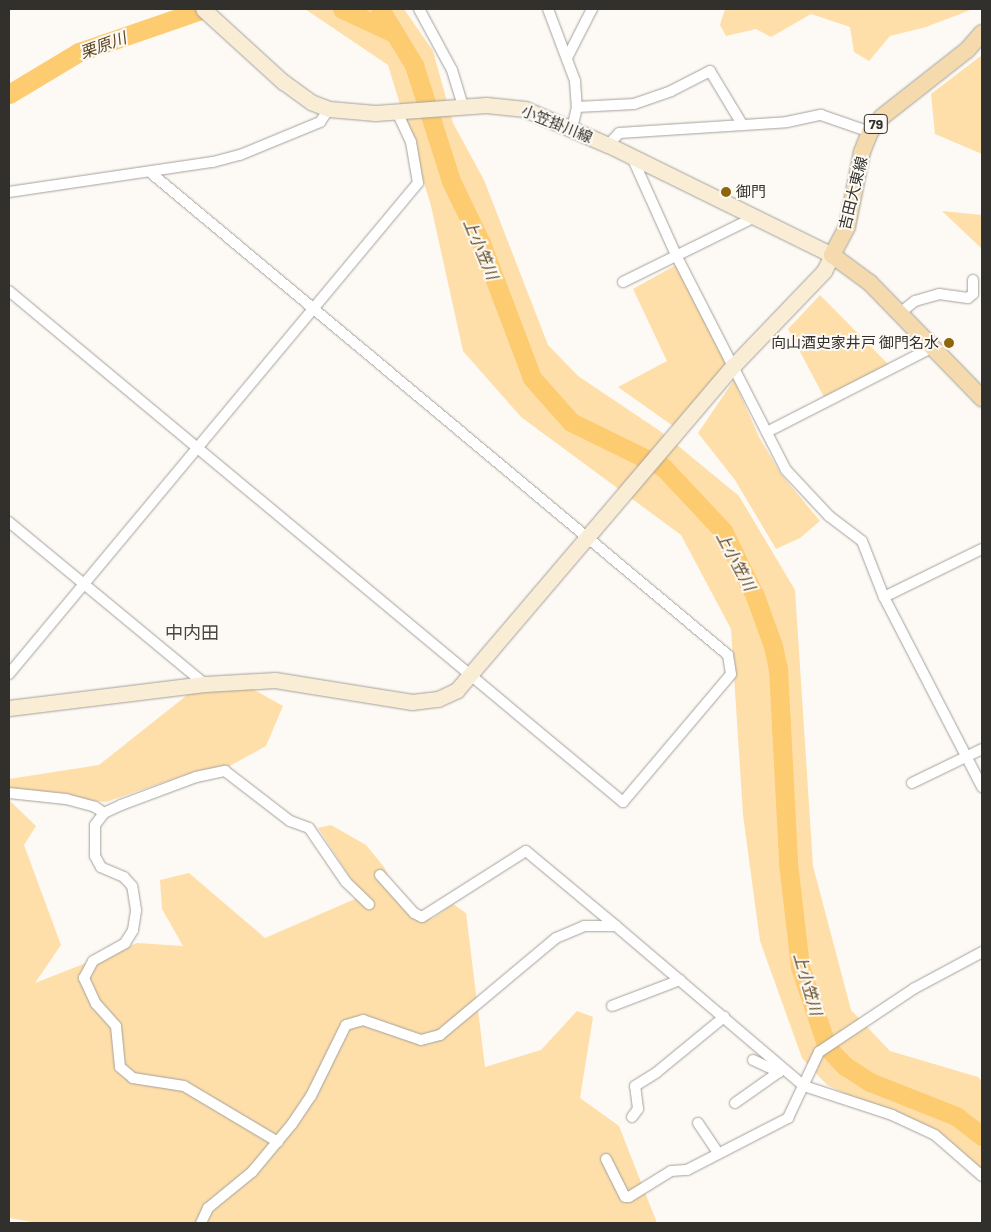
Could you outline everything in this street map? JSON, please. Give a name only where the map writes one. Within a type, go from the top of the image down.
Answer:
[{"type":"main road","name":"吉田大東線","points":[[832,255],[847,227],[862,152],[870,132],[882,116],[967,50],[982,33]]},
{"type":"main road","points":[[832,255],[870,283],[982,398]]},
{"type":"street","name":"小笠掛川線","points":[[203,9],[282,82],[311,102],[329,109],[352,113],[401,112],[459,105],[525,109],[608,145],[832,255]]},
{"type":"street","points":[[419,9],[452,70],[459,105]]},
{"type":"street","points":[[548,9],[561,50],[568,56]]},
{"type":"street","points":[[572,128],[577,107],[568,56],[592,9]]},
{"type":"street","points":[[577,107],[634,104],[671,91],[710,71],[742,124]]},
{"type":"street","points":[[9,192],[150,172],[240,156],[320,122],[329,109]]},
{"type":"street","points":[[9,674],[418,183],[411,142],[401,112]]},
{"type":"street","points":[[608,145],[619,133],[787,122],[821,115],[870,132]]},
{"type":"street","points":[[632,157],[677,257],[786,470],[829,516],[862,541],[884,598],[982,787]]},
{"type":"street","points":[[9,292],[624,802],[731,674],[728,655],[150,172]]},
{"type":"street","points":[[623,282],[755,217]]},
{"type":"street","points":[[9,708],[205,684],[275,680],[412,702],[444,696],[457,690],[472,676],[633,482],[733,366],[790,310],[824,271],[832,255]]},
{"type":"street","points":[[900,313],[915,301],[939,294],[968,298],[973,294],[973,280]]},
{"type":"street","points":[[767,432],[933,347]]},
{"type":"street","points":[[9,522],[205,684]]},
{"type":"street","points":[[884,598],[982,549]]},
{"type":"street","points":[[912,783],[982,749]]},
{"type":"street","points":[[278,1142],[184,1086],[133,1078],[120,1067],[116,1026],[96,1004],[84,978],[93,961],[125,943],[133,930],[136,910],[132,886],[124,878],[101,867],[96,856],[96,824],[104,813],[196,777],[225,772],[290,821],[309,828],[346,882],[369,904]]},
{"type":"street","points":[[9,793],[66,799],[95,807],[104,813]]},
{"type":"street","points":[[380,875],[414,913],[422,917],[526,850],[724,1017],[781,1071],[804,1086],[892,1116],[936,1135],[982,1176]]},
{"type":"street","points":[[201,1223],[208,1208],[252,1172],[278,1142],[311,1096],[346,1025],[363,1020],[422,1040],[440,1035],[568,930],[584,926],[616,926]]},
{"type":"street","points":[[606,1159],[625,1197],[629,1197],[671,1172],[687,1170],[788,1118],[819,1052],[857,1030],[915,988],[982,952]]},
{"type":"street","points":[[612,1006],[680,980]]},
{"type":"street","points":[[632,1116],[638,1109],[635,1086],[657,1072],[724,1017]]},
{"type":"street","points":[[753,1060],[781,1071]]},
{"type":"street","points":[[735,1103],[781,1071]]},
{"type":"street","points":[[698,1123],[719,1154]]},
{"type":"shaded area","points":[[305,9],[404,9],[433,51],[453,123],[484,180],[548,345],[578,376],[660,431],[739,496],[795,590],[813,866],[851,1010],[890,1051],[978,1077],[982,1082],[982,1176],[945,1141],[827,1085],[802,1058],[760,941],[743,815],[731,629],[681,535],[521,417],[463,351],[431,206],[388,65]]},
{"type":"shaded area","points":[[725,9],[973,9],[926,27],[890,36],[869,61],[854,52],[850,27],[811,14],[771,37],[756,29],[726,36],[720,25]]},
{"type":"shaded area","points":[[982,55],[982,154],[935,134],[931,94]]},
{"type":"shaded area","points":[[942,211],[982,215],[982,249]]},
{"type":"shaded area","points":[[676,265],[728,364],[673,426],[618,387],[667,361],[633,289]]},
{"type":"shaded area","points":[[820,295],[889,365],[824,397],[788,329]]},
{"type":"shaded area","points":[[734,380],[759,437],[781,474],[820,521],[800,538],[776,549],[735,480],[698,433]]},
{"type":"shaded area","points":[[251,688],[283,706],[266,746],[226,768],[200,770],[106,802],[23,794],[9,788],[9,779],[99,765],[191,692]]},
{"type":"shaded area","points":[[9,800],[36,826],[24,845],[61,945],[35,983],[137,943],[183,946],[162,909],[160,880],[189,873],[265,938],[362,896],[318,828],[331,825],[366,845],[384,867],[403,908],[418,921],[433,918],[453,904],[466,913],[485,1067],[541,1050],[577,1011],[593,1017],[580,1098],[619,1126],[657,1223],[38,1223],[9,1218]]},
{"type":"waterway","name":"栗原川","points":[[9,94],[79,52],[204,9]]},
{"type":"waterway","name":"栗原川","points":[[342,9],[394,33]]},
{"type":"waterway","name":"上小笠川","points":[[380,9],[414,65],[451,181],[481,243],[532,378],[571,422],[663,467],[723,531],[755,596],[773,646],[778,669],[788,863],[800,967],[827,1047],[845,1066],[870,1082],[956,1116],[982,1136]]},
{"type":"place","name":"御門","points":[[726,192]]},
{"type":"place","name":"向山酒史家井戸 御門名水","points":[[949,343]]},
{"type":"district","name":"中内田","points":[[192,632]]}]
